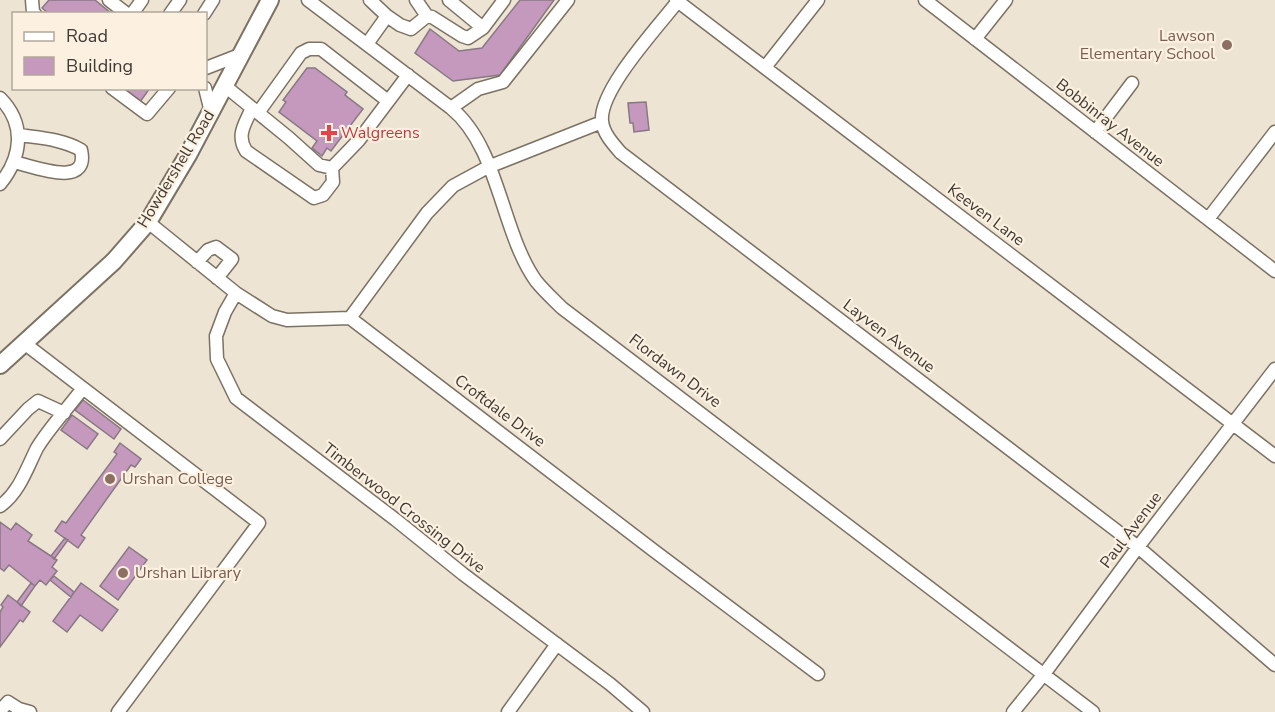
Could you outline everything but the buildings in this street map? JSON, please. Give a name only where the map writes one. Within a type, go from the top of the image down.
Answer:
[{"type":"main road","name":"Howdershell Road","points":[[0,365],[114,261],[147,222],[211,112],[270,0]]},
{"type":"street","points":[[109,0],[124,12]]},
{"type":"street","name":"Flordawn Drive","points":[[308,0],[451,108],[469,128],[488,167],[523,256],[535,280],[562,308],[1094,712]]},
{"type":"street","points":[[370,0],[400,25],[411,28],[427,16],[432,16],[468,38],[483,28],[498,2]]},
{"type":"street","points":[[416,0],[427,16]]},
{"type":"street","points":[[449,0],[483,28]]},
{"type":"street","points":[[451,108],[478,89],[503,82],[568,0]]},
{"type":"street","points":[[765,66],[818,0]]},
{"type":"street","name":"Bobbinray Avenue","points":[[925,0],[1275,271]]},
{"type":"street","points":[[975,39],[1006,0]]},
{"type":"street","points":[[147,222],[236,293],[272,316],[287,320],[350,318],[440,198],[453,186],[488,167],[602,122],[603,105],[614,85],[677,1]]},
{"type":"street","name":"Keeven Lane","points":[[677,1],[1275,456]]},
{"type":"street","points":[[367,44],[387,16]]},
{"type":"street","points":[[388,101],[321,49],[309,49],[301,53],[255,110],[241,133],[241,143],[246,151],[314,198],[323,195],[333,182],[332,168],[359,140],[408,75]]},
{"type":"street","points":[[207,68],[242,54]]},
{"type":"street","points":[[1095,132],[1132,83]]},
{"type":"street","points":[[225,86],[319,165],[332,168]]},
{"type":"street","points":[[115,90],[147,114],[167,90]]},
{"type":"street","points":[[206,90],[211,112]]},
{"type":"street","points":[[0,98],[11,112],[19,135],[19,148],[14,162],[0,184]]},
{"type":"street","name":"Layven Avenue","points":[[602,122],[606,134],[621,153],[1138,547],[1275,665]]},
{"type":"street","points":[[1208,219],[1275,132]]},
{"type":"street","points":[[14,162],[66,173],[75,172],[81,167],[83,159],[81,150],[62,141],[19,135]]},
{"type":"street","points":[[197,262],[208,250],[216,247],[232,259],[218,278]]},
{"type":"street","name":"Timberwood Crossing Drive","points":[[236,293],[225,312],[216,336],[217,359],[236,398],[643,712]]},
{"type":"street","name":"Croftdale Drive","points":[[350,318],[818,674]]},
{"type":"street","points":[[24,343],[259,522],[118,712]]},
{"type":"street","name":"Paul Avenue","points":[[1013,712],[1275,369]]},
{"type":"street","points":[[0,507],[7,501],[30,466],[38,447],[83,388]]},
{"type":"street","points":[[0,439],[38,401],[64,413]]},
{"type":"street","points":[[508,712],[557,644]]},
{"type":"street","points":[[0,711],[8,702],[19,709],[30,712]]},
{"type":"place","name":"Lawson Elementary School","points":[[1227,45]]},
{"type":"place","name":"Walgreens","points":[[329,133]]},
{"type":"place","name":"Urshan College","points":[[110,479]]},
{"type":"place","name":"Urshan Library","points":[[123,573]]}]
